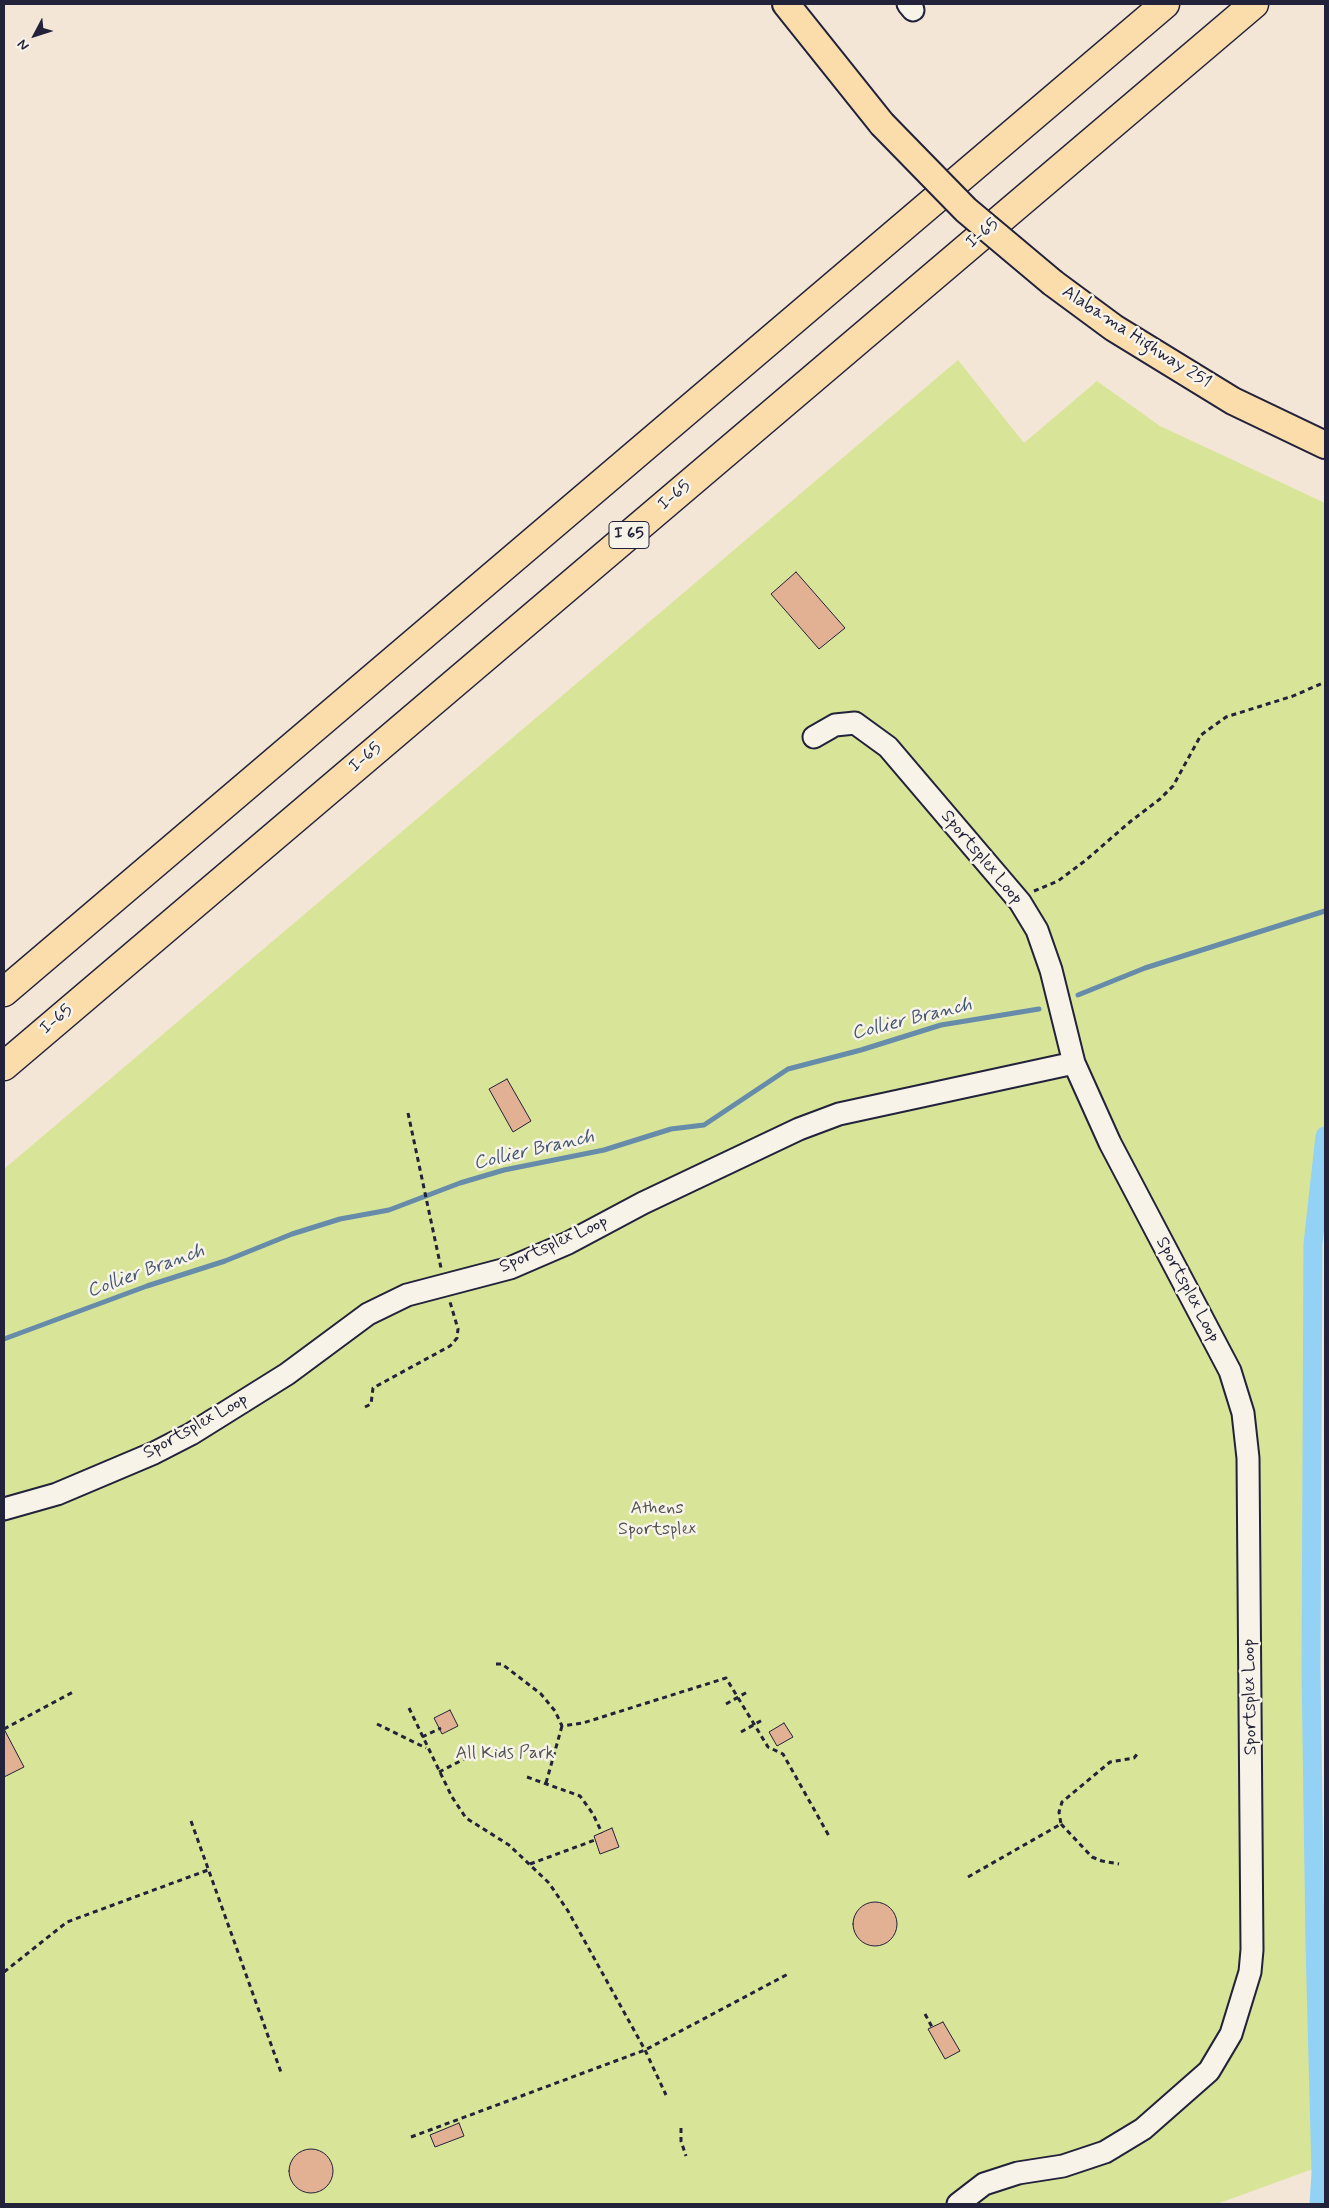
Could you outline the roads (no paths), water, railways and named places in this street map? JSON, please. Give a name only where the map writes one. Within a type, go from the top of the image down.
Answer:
[{"type":"highway","points":[[4,992],[1164,4]]},
{"type":"highway","name":"I-65","points":[[4,1066],[1254,4]]},
{"type":"main road","name":"Alabama Highway 251","points":[[786,4],[882,124],[966,210],[1053,283],[1114,328],[1233,401],[1325,445]]},
{"type":"lane","name":"Sportsplex Loop","points":[[814,737],[835,724],[855,723],[888,747],[1020,902],[1037,930],[1050,970],[1074,1063],[1110,1143],[1230,1371],[1243,1414],[1248,1458],[1251,1957],[1250,1972],[1231,2034],[1209,2071],[1143,2129],[1106,2152],[1062,2166],[1018,2173],[984,2184],[958,2204]]},
{"type":"lane","name":"Sportsplex Loop","points":[[4,1510],[57,1494],[154,1453],[191,1434],[287,1374],[368,1314],[400,1298],[445,1284],[510,1268],[535,1258],[568,1243],[643,1203],[799,1129],[840,1114],[1074,1063]]},
{"type":"waterway","name":"Collier Branch","points":[[1078,995],[1145,968],[1325,911]]},
{"type":"waterway","name":"Collier Branch","points":[[4,1339],[147,1286],[225,1261],[292,1234],[340,1219],[389,1210],[460,1183],[504,1170],[604,1150],[671,1129],[704,1125],[788,1069],[861,1050],[941,1025],[1039,1009]]},
{"type":"waterway","points":[[1319,2204],[1321,2173],[1311,1668],[1313,1244],[1325,1136]]},
{"type":"park label","name":"Athens Sportsplex","points":[[657,1519]]},
{"type":"park label","name":"All Kids Park","points":[[505,1754]]}]
